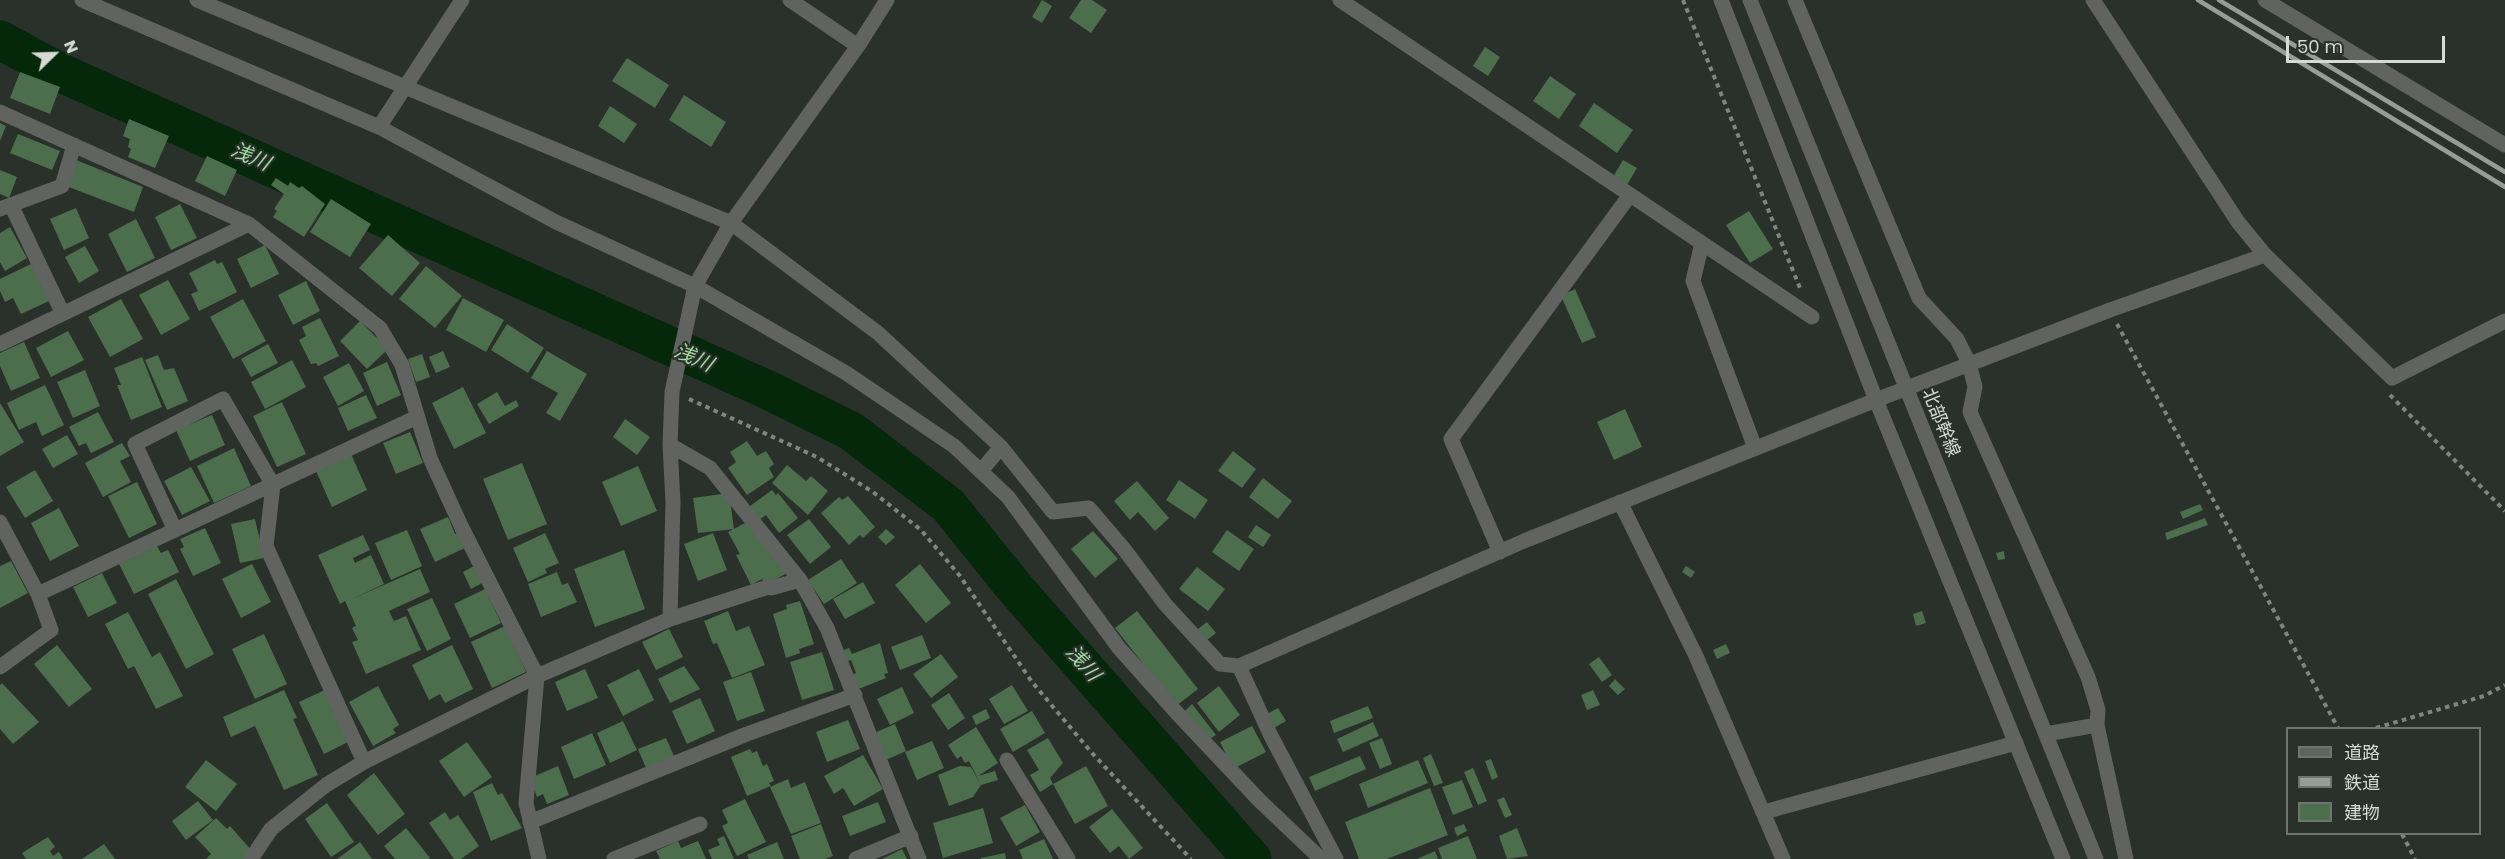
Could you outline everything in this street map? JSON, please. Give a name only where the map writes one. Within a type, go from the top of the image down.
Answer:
[{"type":"street","points":[[82,0],[380,127],[556,222],[694,286],[846,373],[954,446],[1008,497],[1126,656],[1259,800],[1321,859]]},
{"type":"street","points":[[197,0],[731,223],[878,333],[1001,447],[1053,512],[1089,508],[1124,549],[1165,604],[1220,664],[1239,666],[1620,502],[1969,363],[2265,255]]},
{"type":"street","points":[[380,127],[462,0]]},
{"type":"street","points":[[790,0],[858,46]]},
{"type":"street","points":[[670,619],[674,502],[670,445],[672,392],[694,286],[731,223],[858,46],[887,0]]},
{"type":"street","points":[[1340,0],[1812,317]]},
{"type":"street","points":[[1721,0],[1876,400],[2063,859]]},
{"type":"street","name":"北部幹線","points":[[1750,0],[2096,859]]},
{"type":"street","points":[[1796,0],[1918,298],[1957,339],[1969,363],[1975,387],[1970,412],[2088,677],[2098,710],[2097,725],[2126,859]]},
{"type":"street","points":[[2093,0],[2238,222],[2265,255],[2392,378],[2505,321]]},
{"type":"street","points":[[2265,0],[2505,145]]},
{"type":"street","points":[[0,112],[249,224],[339,292],[380,328],[402,365],[430,458],[462,528],[537,676],[526,803],[539,859]]},
{"type":"street","points":[[62,312],[6,207],[62,186],[74,145]]},
{"type":"street","points":[[1500,552],[1450,439],[1630,195]]},
{"type":"street","points":[[0,344],[62,312],[249,224]]},
{"type":"street","points":[[1702,243],[1693,281],[1755,448]]},
{"type":"street","points":[[175,530],[135,444],[223,399],[273,485],[266,546],[364,762]]},
{"type":"street","points":[[38,594],[417,417]]},
{"type":"street","points":[[670,445],[710,468],[800,580],[827,628],[919,859]]},
{"type":"street","points":[[981,471],[1001,447]]},
{"type":"street","points":[[1620,502],[1696,656],[1783,859]]},
{"type":"street","points":[[0,522],[38,594],[51,630],[0,667]]},
{"type":"street","points":[[251,859],[271,829],[326,785],[364,762],[537,676],[670,619],[768,587],[800,580]]},
{"type":"street","points":[[1239,666],[1270,734],[1336,859]]},
{"type":"street","points":[[530,822],[747,734],[855,695]]},
{"type":"street","points":[[2046,734],[2097,725]]},
{"type":"street","points":[[1764,812],[2016,743]]},
{"type":"street","points":[[1007,760],[1068,859]]},
{"type":"street","points":[[614,859],[700,824]]},
{"type":"street","points":[[856,859],[911,836]]},
{"type":"path","points":[[1683,0],[1812,317]]},
{"type":"path","points":[[2110,310],[2337,727]]},
{"type":"path","points":[[2392,378],[2382,387],[2505,511]]},
{"type":"path","points":[[672,392],[818,457],[873,492],[921,530],[960,576],[1032,682],[1092,753],[1191,859]]},
{"type":"path","points":[[2383,727],[2484,696],[2505,685]]},
{"type":"path","points":[[2403,835],[2415,859]]},
{"type":"building","points":[[1042,0],[1052,6],[1042,23],[1032,17]]},
{"type":"building","points":[[1081,0],[1092,0],[1107,10],[1091,33],[1069,18]]},
{"type":"building","points":[[1485,47],[1500,57],[1488,76],[1473,66]]},
{"type":"building","points":[[627,58],[669,85],[655,108],[612,81]]},
{"type":"building","points":[[20,72],[60,87],[50,114],[10,98]]},
{"type":"building","points":[[1550,76],[1576,94],[1559,119],[1533,101]]},
{"type":"building","points":[[684,95],[726,122],[711,147],[669,120]]},
{"type":"building","points":[[1594,103],[1633,130],[1617,153],[1579,126]]},
{"type":"building","points":[[610,106],[637,124],[624,143],[598,126]]},
{"type":"building","points":[[129,119],[169,136],[155,168],[128,157],[131,149],[128,147],[130,139],[123,136]]},
{"type":"building","points":[[0,123],[6,126],[0,141]]},
{"type":"building","points":[[18,134],[60,151],[52,170],[10,153]]},
{"type":"building","points":[[207,156],[237,170],[225,196],[195,181]]},
{"type":"building","points":[[76,160],[143,187],[134,212],[66,186]]},
{"type":"building","points":[[1623,160],[1637,168],[1627,185],[1613,177]]},
{"type":"building","points":[[0,170],[17,177],[9,198],[0,194]]},
{"type":"building","points":[[276,178],[288,186],[290,182],[299,188],[302,186],[325,204],[304,237],[273,217],[277,211],[274,209],[284,194],[271,185]]},
{"type":"building","points":[[331,199],[371,224],[350,257],[310,232]]},
{"type":"building","points":[[180,204],[197,238],[171,250],[155,217]]},
{"type":"building","points":[[76,208],[89,238],[64,250],[50,219]]},
{"type":"building","points":[[1749,211],[1773,249],[1750,263],[1726,225]]},
{"type":"building","points":[[136,219],[155,258],[127,272],[108,234]]},
{"type":"building","points":[[10,227],[27,258],[5,271],[0,262],[0,233]]},
{"type":"building","points":[[388,235],[420,263],[392,296],[359,268]]},
{"type":"building","points":[[265,245],[279,274],[251,288],[237,259]]},
{"type":"building","points":[[85,246],[99,271],[79,283],[65,257]]},
{"type":"building","points":[[215,260],[217,264],[222,262],[237,292],[199,311],[191,294],[198,291],[189,273]]},
{"type":"building","points":[[35,262],[49,301],[21,314],[13,298],[5,302],[0,291],[0,279]]},
{"type":"building","points":[[426,266],[462,296],[435,328],[399,299]]},
{"type":"building","points":[[168,280],[190,319],[161,335],[139,295]]},
{"type":"building","points":[[306,281],[320,311],[293,325],[278,295]]},
{"type":"building","points":[[1575,289],[1596,337],[1582,343],[1561,296]]},
{"type":"building","points":[[463,298],[504,320],[486,352],[446,330]]},
{"type":"building","points":[[121,299],[143,339],[110,357],[88,317]]},
{"type":"building","points":[[243,299],[266,341],[233,359],[210,317]]},
{"type":"building","points":[[320,318],[339,356],[318,366],[316,363],[311,364],[299,340],[306,336],[302,327]]},
{"type":"building","points":[[360,321],[388,349],[367,369],[340,341]]},
{"type":"building","points":[[507,324],[544,348],[528,373],[491,350]]},
{"type":"building","points":[[68,331],[84,360],[51,377],[36,348]]},
{"type":"building","points":[[24,342],[40,378],[11,391],[0,366],[0,353]]},
{"type":"building","points":[[268,344],[278,363],[251,377],[241,359]]},
{"type":"building","points":[[443,351],[450,367],[436,373],[429,357]]},
{"type":"building","points":[[547,351],[587,374],[560,421],[546,413],[558,393],[531,378]]},
{"type":"building","points":[[422,354],[430,377],[416,382],[408,359]]},
{"type":"building","points":[[158,355],[164,370],[174,368],[188,401],[167,410],[145,360]]},
{"type":"building","points":[[142,357],[162,407],[131,420],[117,385],[121,385],[114,368]]},
{"type":"building","points":[[292,360],[306,387],[265,409],[251,382]]},
{"type":"building","points":[[387,362],[401,395],[377,406],[363,373]]},
{"type":"building","points":[[349,363],[364,391],[338,406],[323,377]]},
{"type":"building","points":[[85,370],[100,406],[73,418],[57,382]]},
{"type":"building","points":[[45,385],[64,425],[42,436],[36,422],[19,430],[7,403]]},
{"type":"building","points":[[463,387],[486,433],[454,449],[432,403]]},
{"type":"building","points":[[497,392],[505,406],[516,400],[519,406],[489,424],[477,404]]},
{"type":"building","points":[[366,395],[377,418],[348,431],[338,408]]},
{"type":"building","points":[[282,402],[306,454],[277,467],[253,416]]},
{"type":"building","points":[[0,403],[24,442],[0,456]]},
{"type":"building","points":[[1625,409],[1642,447],[1614,460],[1597,422]]},
{"type":"building","points":[[98,412],[114,442],[91,453],[86,443],[79,446],[69,427]]},
{"type":"building","points":[[212,415],[225,445],[190,461],[176,430]]},
{"type":"building","points":[[625,419],[650,437],[637,455],[613,437]]},
{"type":"building","points":[[410,432],[423,463],[396,474],[383,443]]},
{"type":"building","points":[[67,435],[78,454],[53,468],[42,449]]},
{"type":"building","points":[[747,441],[757,456],[766,451],[774,464],[769,468],[774,477],[747,495],[728,468],[736,462],[730,452]]},
{"type":"building","points":[[122,443],[130,456],[120,461],[131,482],[103,497],[85,463]]},
{"type":"building","points":[[234,448],[251,486],[214,503],[197,466]]},
{"type":"building","points":[[1233,451],[1256,469],[1242,488],[1218,471]]},
{"type":"building","points":[[351,454],[367,490],[332,507],[316,471]]},
{"type":"building","points":[[522,463],[547,524],[508,540],[483,479]]},
{"type":"building","points":[[787,465],[806,481],[811,476],[828,491],[808,515],[772,483]]},
{"type":"building","points":[[638,466],[657,511],[621,526],[602,482]]},
{"type":"building","points":[[191,467],[210,501],[182,515],[164,481]]},
{"type":"building","points":[[35,470],[53,501],[25,518],[6,487]]},
{"type":"building","points":[[1263,478],[1292,501],[1278,519],[1249,497]]},
{"type":"building","points":[[1179,480],[1208,500],[1195,519],[1166,500]]},
{"type":"building","points":[[1137,481],[1169,518],[1155,531],[1138,512],[1130,520],[1114,501]]},
{"type":"building","points":[[137,482],[157,524],[129,538],[108,496]]},
{"type":"building","points":[[772,490],[776,495],[778,493],[798,518],[779,533],[766,515],[756,522],[746,509]]},
{"type":"building","points":[[729,493],[734,529],[698,533],[693,498]]},
{"type":"building","points":[[848,496],[875,527],[863,538],[860,535],[849,545],[821,513],[839,497],[842,500]]},
{"type":"building","points":[[2200,504],[2203,510],[2183,519],[2180,512]]},
{"type":"building","points":[[59,508],[79,546],[50,561],[31,523]]},
{"type":"building","points":[[448,517],[455,534],[460,532],[467,547],[435,562],[420,529]]},
{"type":"building","points":[[2205,518],[2208,525],[2167,540],[2165,533]]},
{"type":"building","points":[[255,519],[264,558],[240,563],[231,524]]},
{"type":"building","points":[[809,519],[831,547],[810,564],[787,535]]},
{"type":"building","points":[[751,520],[787,573],[765,585],[762,579],[751,585],[736,555],[740,554],[728,532]]},
{"type":"building","points":[[1256,525],[1271,535],[1263,547],[1248,537]]},
{"type":"building","points":[[205,528],[221,563],[193,576],[180,549],[184,547],[180,539]]},
{"type":"building","points":[[886,529],[895,537],[886,545],[878,537]]},
{"type":"building","points":[[407,530],[422,566],[391,580],[375,543]]},
{"type":"building","points":[[1227,530],[1254,549],[1239,571],[1212,552]]},
{"type":"building","points":[[1093,531],[1118,559],[1095,578],[1071,549]]},
{"type":"building","points":[[545,533],[559,563],[545,569],[547,573],[528,582],[513,548]]},
{"type":"building","points":[[713,533],[727,570],[698,581],[684,544]]},
{"type":"building","points":[[363,535],[370,550],[353,558],[355,563],[371,555],[384,584],[352,599],[420,569],[430,592],[389,611],[394,621],[406,616],[421,650],[366,674],[352,642],[358,640],[352,628],[356,626],[345,601],[340,604],[318,555]]},
{"type":"building","points":[[157,546],[161,553],[168,550],[179,572],[134,594],[119,564]]},
{"type":"building","points":[[624,550],[645,609],[595,627],[574,569]]},
{"type":"building","points":[[2004,551],[2005,559],[1998,560],[1996,553]]},
{"type":"building","points":[[841,559],[857,583],[824,604],[808,580]]},
{"type":"building","points":[[11,561],[28,593],[0,608],[0,566]]},
{"type":"building","points":[[252,564],[271,602],[241,618],[222,579]]},
{"type":"building","points":[[920,564],[951,603],[926,623],[895,585]]},
{"type":"building","points":[[474,566],[482,583],[471,589],[463,572]]},
{"type":"building","points":[[1686,566],[1695,572],[1691,578],[1682,572]]},
{"type":"building","points":[[1197,567],[1225,589],[1208,611],[1179,589]]},
{"type":"building","points":[[557,572],[562,585],[568,583],[577,602],[541,617],[528,584]]},
{"type":"building","points":[[102,573],[117,603],[88,617],[73,587]]},
{"type":"building","points":[[176,579],[214,654],[186,669],[148,594]]},
{"type":"building","points":[[863,582],[875,603],[845,619],[833,599]]},
{"type":"building","points":[[485,589],[501,623],[470,638],[454,604]]},
{"type":"building","points":[[432,598],[451,639],[427,651],[407,609]]},
{"type":"building","points":[[800,601],[814,644],[799,649],[800,653],[786,658],[773,614],[787,609],[786,605]]},
{"type":"building","points":[[728,611],[736,631],[749,626],[765,665],[732,678],[717,643],[713,644],[704,621]]},
{"type":"building","points":[[1137,611],[1198,689],[1176,706],[1115,628]]},
{"type":"building","points":[[1922,611],[1926,623],[1916,626],[1913,614]]},
{"type":"building","points":[[128,612],[152,657],[160,652],[183,696],[156,709],[134,666],[128,669],[105,624]]},
{"type":"building","points":[[1207,622],[1216,633],[1207,640],[1198,629]]},
{"type":"building","points":[[505,626],[526,672],[492,688],[471,642]]},
{"type":"building","points":[[669,629],[683,657],[656,670],[642,642]]},
{"type":"building","points":[[264,634],[287,684],[255,699],[232,649]]},
{"type":"building","points":[[922,635],[931,658],[900,670],[891,647]]},
{"type":"building","points":[[880,643],[888,673],[884,674],[886,678],[856,690],[850,676],[856,673],[851,660],[844,662],[840,652],[849,648],[852,654]]},
{"type":"building","points":[[1726,644],[1730,653],[1717,659],[1713,650]]},
{"type":"building","points":[[57,645],[92,689],[69,707],[34,664]]},
{"type":"building","points":[[452,645],[473,689],[445,703],[440,694],[429,700],[412,665]]},
{"type":"building","points":[[822,652],[834,690],[802,700],[790,662]]},
{"type":"building","points":[[941,654],[958,677],[931,698],[913,674]]},
{"type":"building","points":[[1599,657],[1612,675],[1602,682],[1589,664]]},
{"type":"building","points":[[684,666],[700,689],[670,703],[658,679]]},
{"type":"building","points":[[585,669],[598,698],[567,711],[555,682]]},
{"type":"building","points":[[639,669],[654,700],[623,716],[607,685]]},
{"type":"building","points":[[751,672],[765,711],[737,721],[723,682]]},
{"type":"building","points":[[1615,679],[1625,689],[1618,695],[1609,686]]},
{"type":"building","points":[[2,683],[39,722],[13,744],[0,729],[0,685]]},
{"type":"building","points":[[1012,685],[1028,711],[1004,724],[989,699]]},
{"type":"building","points":[[378,686],[399,725],[393,729],[396,733],[373,746],[349,702]]},
{"type":"building","points":[[1219,686],[1240,715],[1219,732],[1197,703]]},
{"type":"building","points":[[902,687],[914,713],[890,725],[877,699]]},
{"type":"building","points":[[327,689],[352,740],[324,754],[299,702]]},
{"type":"building","points":[[284,690],[297,718],[293,719],[318,775],[284,790],[255,726],[231,737],[223,717]]},
{"type":"building","points":[[1593,690],[1600,705],[1587,710],[1581,695]]},
{"type":"building","points":[[949,693],[965,718],[948,730],[931,705]]},
{"type":"building","points":[[700,698],[715,731],[687,744],[672,711]]},
{"type":"building","points":[[1192,704],[1216,735],[1208,740],[1185,711]]},
{"type":"building","points":[[1368,706],[1373,718],[1334,733],[1330,721]]},
{"type":"building","points":[[1278,708],[1286,721],[1274,728],[1267,714]]},
{"type":"building","points":[[986,709],[990,718],[976,725],[972,716]]},
{"type":"building","points":[[1032,711],[1045,733],[1013,752],[1000,729]]},
{"type":"building","points":[[848,720],[860,749],[827,762],[816,732]]},
{"type":"building","points":[[623,721],[637,750],[610,763],[597,733]]},
{"type":"building","points":[[1373,722],[1379,736],[1343,752],[1337,739]]},
{"type":"building","points":[[895,724],[906,751],[886,760],[874,733]]},
{"type":"building","points":[[1252,726],[1266,752],[1233,769],[1220,742]]},
{"type":"building","points":[[976,727],[998,763],[978,776],[995,771],[998,780],[981,785],[969,761],[965,763],[961,756],[957,759],[948,745]]},
{"type":"building","points":[[592,733],[606,765],[574,779],[561,747]]},
{"type":"building","points":[[666,738],[674,756],[646,768],[638,749]]},
{"type":"building","points":[[1048,738],[1063,763],[1050,778],[1053,784],[1040,792],[1030,775],[1039,770],[1027,750]]},
{"type":"building","points":[[1382,738],[1392,764],[1380,769],[1369,743]]},
{"type":"building","points":[[932,741],[944,768],[917,780],[905,752]]},
{"type":"building","points":[[467,742],[492,777],[464,797],[439,761]]},
{"type":"building","points":[[750,749],[752,753],[757,751],[763,766],[767,764],[774,781],[769,783],[771,786],[747,796],[731,757]]},
{"type":"building","points":[[1431,754],[1443,783],[1434,786],[1423,758]]},
{"type":"building","points":[[863,755],[883,789],[854,806],[843,788],[834,794],[824,776]]},
{"type":"building","points":[[1360,756],[1366,769],[1315,791],[1309,777]]},
{"type":"building","points":[[1491,759],[1498,777],[1492,780],[1485,761]]},
{"type":"building","points":[[206,760],[237,784],[216,811],[185,787]]},
{"type":"building","points":[[1418,760],[1428,783],[1368,808],[1359,784]]},
{"type":"building","points":[[558,766],[569,795],[547,804],[543,794],[537,797],[530,778]]},
{"type":"building","points":[[960,766],[971,767],[981,785],[973,797],[949,806],[938,775]]},
{"type":"building","points":[[1086,766],[1108,806],[1075,824],[1053,784]]},
{"type":"building","points":[[1473,768],[1487,801],[1478,805],[1464,772]]},
{"type":"building","points":[[374,773],[405,814],[378,835],[347,795]]},
{"type":"building","points":[[788,779],[791,788],[805,782],[821,823],[791,834],[770,787]]},
{"type":"building","points":[[1462,780],[1473,807],[1453,815],[1442,787]]},
{"type":"building","points":[[492,783],[498,795],[502,793],[522,828],[491,841],[473,792]]},
{"type":"building","points":[[1430,788],[1448,835],[1387,859],[1359,859],[1345,822]]},
{"type":"building","points":[[1504,797],[1512,815],[1505,818],[1497,800]]},
{"type":"building","points":[[745,799],[766,842],[737,856],[722,826],[728,823],[722,810]]},
{"type":"building","points":[[198,801],[213,820],[186,840],[172,821]]},
{"type":"building","points":[[878,802],[886,822],[850,836],[842,816]]},
{"type":"building","points":[[327,803],[354,842],[331,857],[305,819]]},
{"type":"building","points":[[1025,805],[1040,832],[1016,846],[1000,818]]},
{"type":"building","points":[[983,808],[993,843],[943,858],[933,823]]},
{"type":"building","points":[[1112,809],[1143,848],[1129,859],[1119,846],[1110,853],[1089,827]]},
{"type":"building","points":[[445,812],[450,820],[458,815],[479,846],[461,859],[454,859],[429,823]]},
{"type":"building","points":[[216,818],[227,829],[230,826],[252,851],[244,859],[206,859],[211,854],[195,837]]},
{"type":"building","points":[[821,824],[833,856],[825,859],[800,859],[791,836]]},
{"type":"building","points":[[1464,824],[1467,831],[1457,836],[1454,828]]},
{"type":"building","points":[[406,828],[429,859],[395,859],[384,846]]},
{"type":"building","points":[[1517,828],[1528,856],[1507,859],[1499,836]]},
{"type":"building","points":[[724,836],[734,859],[712,859],[708,850],[720,845],[717,839]]},
{"type":"building","points":[[1468,836],[1477,859],[1442,859],[1438,848]]},
{"type":"building","points":[[48,837],[55,847],[50,851],[53,856],[59,852],[63,859],[26,859],[22,853]]},
{"type":"building","points":[[1044,839],[1053,859],[1023,859],[1019,850]]},
{"type":"building","points":[[678,841],[681,848],[698,841],[706,859],[660,859],[656,851]]},
{"type":"building","points":[[360,842],[372,859],[337,859]]},
{"type":"building","points":[[777,842],[784,859],[749,859],[747,855]]},
{"type":"building","points":[[104,844],[115,859],[82,859]]},
{"type":"building","points":[[902,849],[907,859],[882,859]]},
{"type":"building","points":[[1435,851],[1438,859],[1417,859]]},
{"type":"building","points":[[1005,853],[1006,859],[981,859],[981,858]]},
{"type":"waterway","name":"浅川","points":[[0,40],[59,72],[768,390],[851,431],[948,505],[1015,588],[1252,859]]},
{"type":"railway","points":[[2198,0],[2505,187]]},
{"type":"railway","points":[[2219,0],[2505,172]]}]
